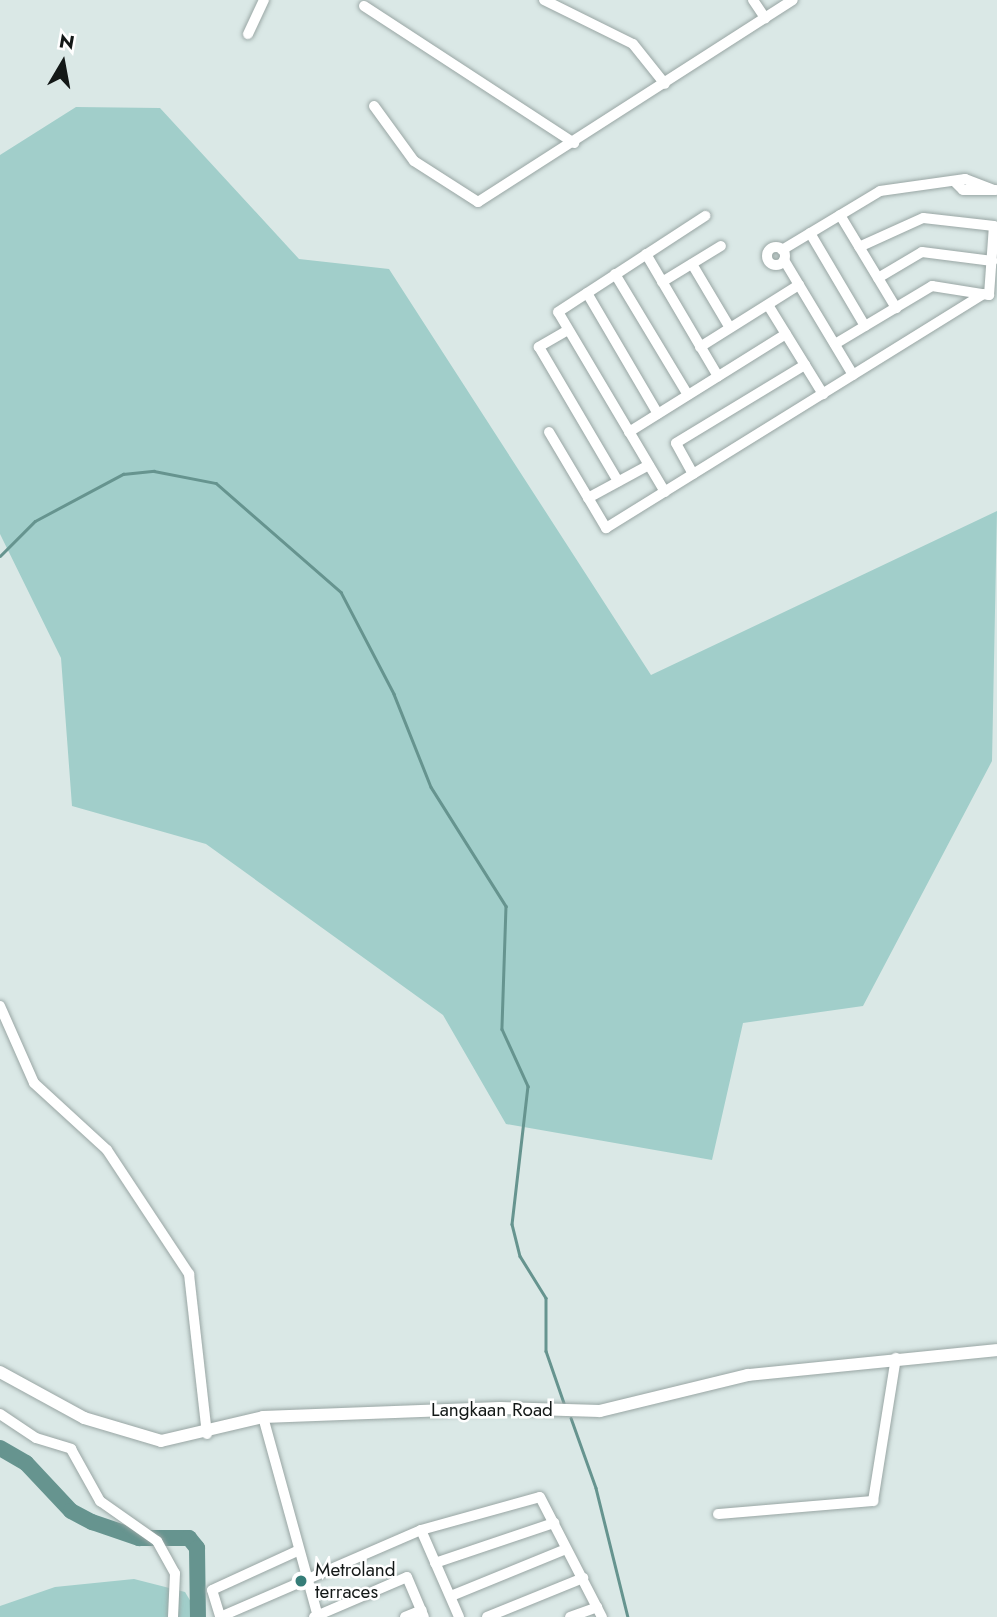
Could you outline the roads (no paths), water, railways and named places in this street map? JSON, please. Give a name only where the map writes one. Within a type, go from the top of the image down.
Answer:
[{"type":"street","points":[[248,34],[264,0]]},
{"type":"street","points":[[544,0],[633,44],[665,84]]},
{"type":"street","points":[[753,0],[765,19]]},
{"type":"street","points":[[374,106],[414,162],[478,202],[574,143],[793,0]]},
{"type":"street","points":[[364,6],[574,143]]},
{"type":"street","points":[[853,375],[783,255],[810,233],[880,191],[924,180],[985,182],[995,190]]},
{"type":"street","points":[[840,215],[896,308]]},
{"type":"street","points":[[665,492],[558,312],[705,216]]},
{"type":"street","points":[[835,344],[932,286],[989,295],[994,226],[947,218],[903,222],[859,247]]},
{"type":"street","points":[[810,233],[865,326]]},
{"type":"street","points":[[662,282],[721,246]]},
{"type":"street","points":[[878,278],[922,253],[992,261]]},
{"type":"street","points":[[646,254],[718,376]]},
{"type":"street","points":[[692,264],[730,328]]},
{"type":"street","points":[[615,274],[688,395]]},
{"type":"street","points":[[700,347],[799,285]]},
{"type":"street","points":[[587,293],[658,414]]},
{"type":"street","points":[[549,432],[606,528],[983,294]]},
{"type":"street","points":[[768,305],[822,394]]},
{"type":"street","points":[[568,330],[539,347],[618,481]]},
{"type":"street","points":[[629,432],[786,334]]},
{"type":"street","points":[[693,474],[676,443],[805,365]]},
{"type":"street","points":[[589,498],[649,464]]},
{"type":"street","points":[[0,1006],[34,1083],[107,1150],[190,1274],[207,1435]]},
{"type":"street","name":"Langkaan Road","points":[[0,1373],[128,1433],[161,1441],[207,1435],[263,1417],[499,1408],[600,1410],[748,1375],[896,1358],[997,1350]]},
{"type":"street","points":[[718,1514],[873,1501],[896,1358]]},
{"type":"street","points":[[0,1414],[36,1438],[71,1449],[100,1501],[138,1523],[157,1541],[175,1573],[173,1617]]},
{"type":"street","points":[[263,1417],[316,1617],[407,1577],[423,1614],[405,1617]]},
{"type":"street","points":[[297,1551],[212,1590],[220,1617],[421,1530],[540,1497],[602,1617]]},
{"type":"street","points":[[435,1563],[554,1523]]},
{"type":"street","points":[[421,1530],[459,1617]]},
{"type":"street","points":[[451,1597],[566,1549]]},
{"type":"street","points":[[487,1617],[583,1578]]},
{"type":"street","points":[[570,1617],[597,1607]]},
{"type":"waterway","points":[[0,556],[35,521],[123,474],[154,471],[216,483],[341,592],[394,694],[431,787],[506,906],[502,1029],[528,1086],[512,1224],[520,1256],[546,1298],[546,1351],[564,1403]]},
{"type":"waterway","points":[[571,1418],[596,1488],[628,1617]]},
{"type":"waterway","points":[[0,1448],[26,1463],[71,1511],[92,1522],[139,1538],[189,1538],[197,1548],[198,1617]]},
{"type":"place","name":"Metroland terraces","points":[[301,1581]]}]
